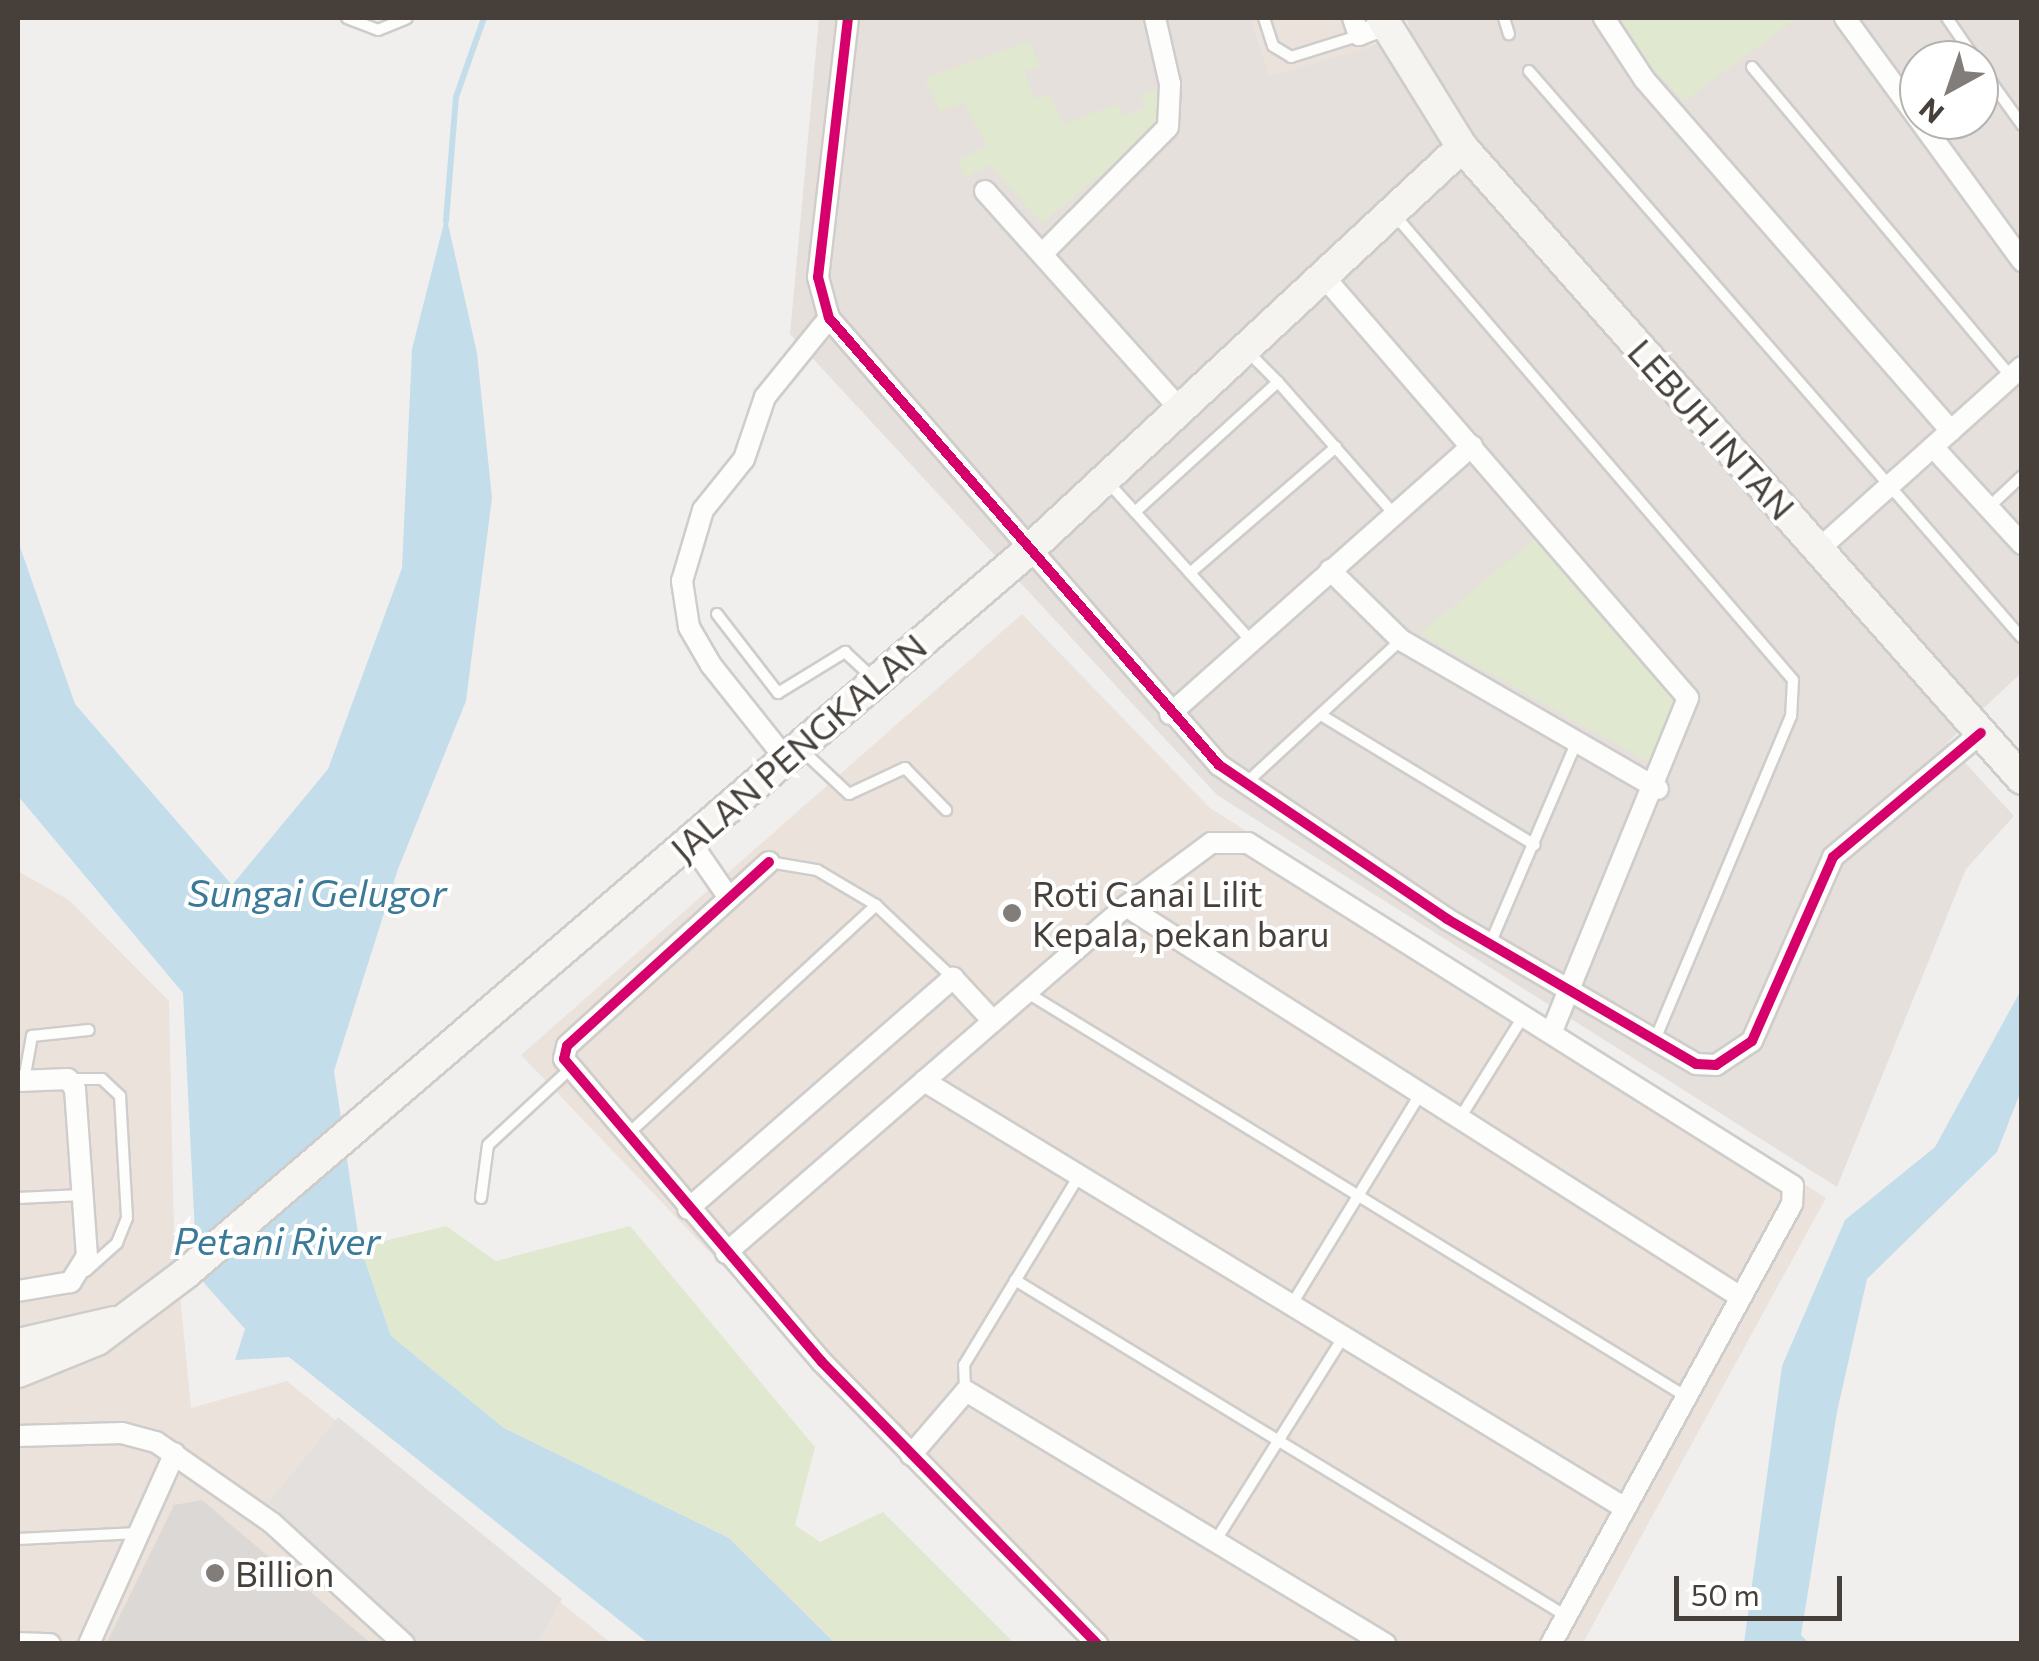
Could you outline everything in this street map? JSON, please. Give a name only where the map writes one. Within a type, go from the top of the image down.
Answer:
[{"type":"main road","name":"LEBUH INTAN","points":[[1377,23],[1414,71],[1462,147],[2022,779]]},
{"type":"main road","name":"JALAN PENGKALAN","points":[[18,1372],[64,1358],[186,1273],[1028,550],[1462,147]]},
{"type":"main road","name":"JALAN PENGKALAN","points":[[18,1344],[114,1322]]},
{"type":"street","points":[[848,18],[818,277],[830,318],[1170,714],[1242,787],[1490,944],[1696,1064],[1737,1056],[1833,856],[1981,733]]},
{"type":"street","points":[[1043,254],[1168,127],[1170,84],[1154,18]]},
{"type":"street","points":[[1604,18],[1644,79],[1951,431]]},
{"type":"street","points":[[1845,18],[2022,261]]},
{"type":"street","points":[[985,191],[1181,410]]},
{"type":"street","points":[[1325,278],[1683,686],[1689,711],[1572,995],[1552,1032]]},
{"type":"street","points":[[792,752],[711,664],[689,627],[682,581],[703,510],[744,459],[765,397],[830,318]]},
{"type":"street","points":[[1818,550],[2016,372]]},
{"type":"street","points":[[1170,714],[1472,446]]},
{"type":"street","points":[[1933,447],[2022,544]]},
{"type":"street","points":[[1330,570],[1401,640],[1658,789]]},
{"type":"street","points":[[726,1254],[1126,906],[1228,837],[1524,1014],[1793,1186],[1792,1204],[1551,1644]]},
{"type":"street","points":[[689,840],[729,898]]},
{"type":"street","points":[[769,862],[567,1046],[570,1070],[726,1254],[911,1455],[1096,1644]]},
{"type":"street","points":[[1126,906],[1739,1296]]},
{"type":"street","points":[[688,1209],[953,978],[992,1022]]},
{"type":"street","points":[[18,1291],[58,1287],[86,1272],[83,1195],[68,1079],[21,1081]]},
{"type":"street","points":[[924,1081],[1625,1508]]},
{"type":"street","points":[[911,1455],[966,1391],[1386,1644]]},
{"type":"street","points":[[18,1436],[122,1433],[176,1453],[272,1523],[404,1644]]},
{"type":"street","points":[[89,1644],[176,1453]]},
{"type":"street","points":[[18,1643],[50,1644]]},
{"type":"lane","points":[[347,18],[378,30],[407,18]]},
{"type":"lane","points":[[1264,18],[1273,46],[1291,58],[1377,23]]},
{"type":"lane","points":[[1504,18],[1509,34]]},
{"type":"lane","points":[[1947,18],[1962,40]]},
{"type":"lane","points":[[1752,68],[2016,372]]},
{"type":"lane","points":[[1529,72],[2021,638]]},
{"type":"lane","points":[[1999,93],[2022,125]]},
{"type":"lane","points":[[1393,213],[1793,680],[1791,716],[1654,1041]]},
{"type":"lane","points":[[1246,350],[1393,513]]},
{"type":"lane","points":[[1135,512],[1278,382]]},
{"type":"lane","points":[[1190,573],[1336,447]]},
{"type":"lane","points":[[1988,508],[2022,476]]},
{"type":"lane","points":[[1106,480],[1251,642]]},
{"type":"lane","points":[[717,614],[778,694],[846,652],[876,681]]},
{"type":"lane","points":[[1242,787],[1401,640]]},
{"type":"lane","points":[[1320,715],[1535,845]]},
{"type":"lane","points":[[1490,944],[1576,743]]},
{"type":"lane","points":[[792,752],[849,794],[905,768],[946,810]]},
{"type":"lane","points":[[769,862],[817,870],[876,905],[953,978]]},
{"type":"lane","points":[[626,1136],[876,905]]},
{"type":"lane","points":[[1026,992],[1685,1396]]},
{"type":"lane","points":[[1460,1118],[1524,1014]]},
{"type":"lane","points":[[21,1081],[32,1036],[89,1030]]},
{"type":"lane","points":[[480,1198],[488,1145],[570,1070]]},
{"type":"lane","points":[[68,1079],[102,1078],[120,1096],[127,1218],[117,1243],[86,1272]]},
{"type":"lane","points":[[1292,1304],[1420,1093]]},
{"type":"lane","points":[[966,1391],[964,1365],[1080,1175]]},
{"type":"lane","points":[[18,1198],[83,1195]]},
{"type":"lane","points":[[1016,1280],[1566,1616]]},
{"type":"lane","points":[[1216,1540],[1344,1336]]},
{"type":"lane","points":[[18,1539],[139,1534]]},
{"type":"shaded area","points":[[819,18],[1251,18],[1269,75],[1411,33],[1406,18],[2021,18],[2021,673],[1947,743],[2014,816],[1966,869],[1837,1187],[1217,795],[790,334]]},
{"type":"shaded area","points":[[1251,18],[1362,18],[1371,47],[1269,76]]},
{"type":"shaded area","points":[[1022,614],[1210,808],[1826,1198],[1583,1643],[1083,1643],[521,1055]]},
{"type":"shaded area","points":[[18,871],[69,900],[169,1001],[174,1232],[191,1408],[287,1381],[611,1643],[18,1643]]},
{"type":"shaded area","points":[[338,1417],[562,1599],[537,1643],[418,1643],[269,1502]]},
{"type":"green space","points":[[1621,18],[1797,18],[1684,101],[1634,49]]},
{"type":"green space","points":[[1029,41],[1040,67],[1025,72],[1034,99],[1050,95],[1063,124],[1118,104],[1123,116],[1146,107],[1140,95],[1162,89],[1166,106],[1156,129],[1042,223],[990,165],[965,178],[958,160],[987,146],[964,103],[940,111],[924,79]]},
{"type":"green space","points":[[1536,538],[1669,685],[1678,716],[1655,766],[1420,634]]},
{"type":"green space","points":[[446,1226],[496,1261],[630,1226],[815,1447],[795,1525],[820,1542],[883,1512],[1014,1643],[835,1643],[729,1538],[504,1428],[391,1336],[360,1247]]},
{"type":"water","name":"Petani River","points":[[446,215],[477,353],[492,498],[466,701],[398,869],[334,1071],[360,1247],[391,1336],[504,1428],[729,1538],[835,1643],[648,1643],[289,1357],[235,1360],[245,1329],[197,1275],[183,993],[18,796],[18,541],[75,704],[232,885],[328,769],[402,568],[412,349]]},
{"type":"water","points":[[2021,990],[2021,1091],[1997,1152],[1867,1279],[1837,1412],[1801,1635],[1809,1643],[1744,1643],[1782,1366],[1845,1220],[1935,1147]]},
{"type":"building","name":"Billion","points":[[202,1500],[372,1644],[106,1644],[174,1505]]},
{"type":"waterway","name":"Sungai Gelugor","points":[[446,221],[456,97],[484,18]]},
{"type":"cycle path","points":[[848,18],[818,277],[829,318],[1219,765],[1447,919],[1696,1064],[1716,1065],[1752,1041],[1833,857],[1981,733]]},
{"type":"cycle path","points":[[769,862],[567,1046],[564,1059],[822,1362],[1097,1644]]},
{"type":"place","name":"Roti Canai Lilit Kepala, pekan baru","points":[[1012,913]]},
{"type":"place","name":"Billion","points":[[215,1573]]}]
